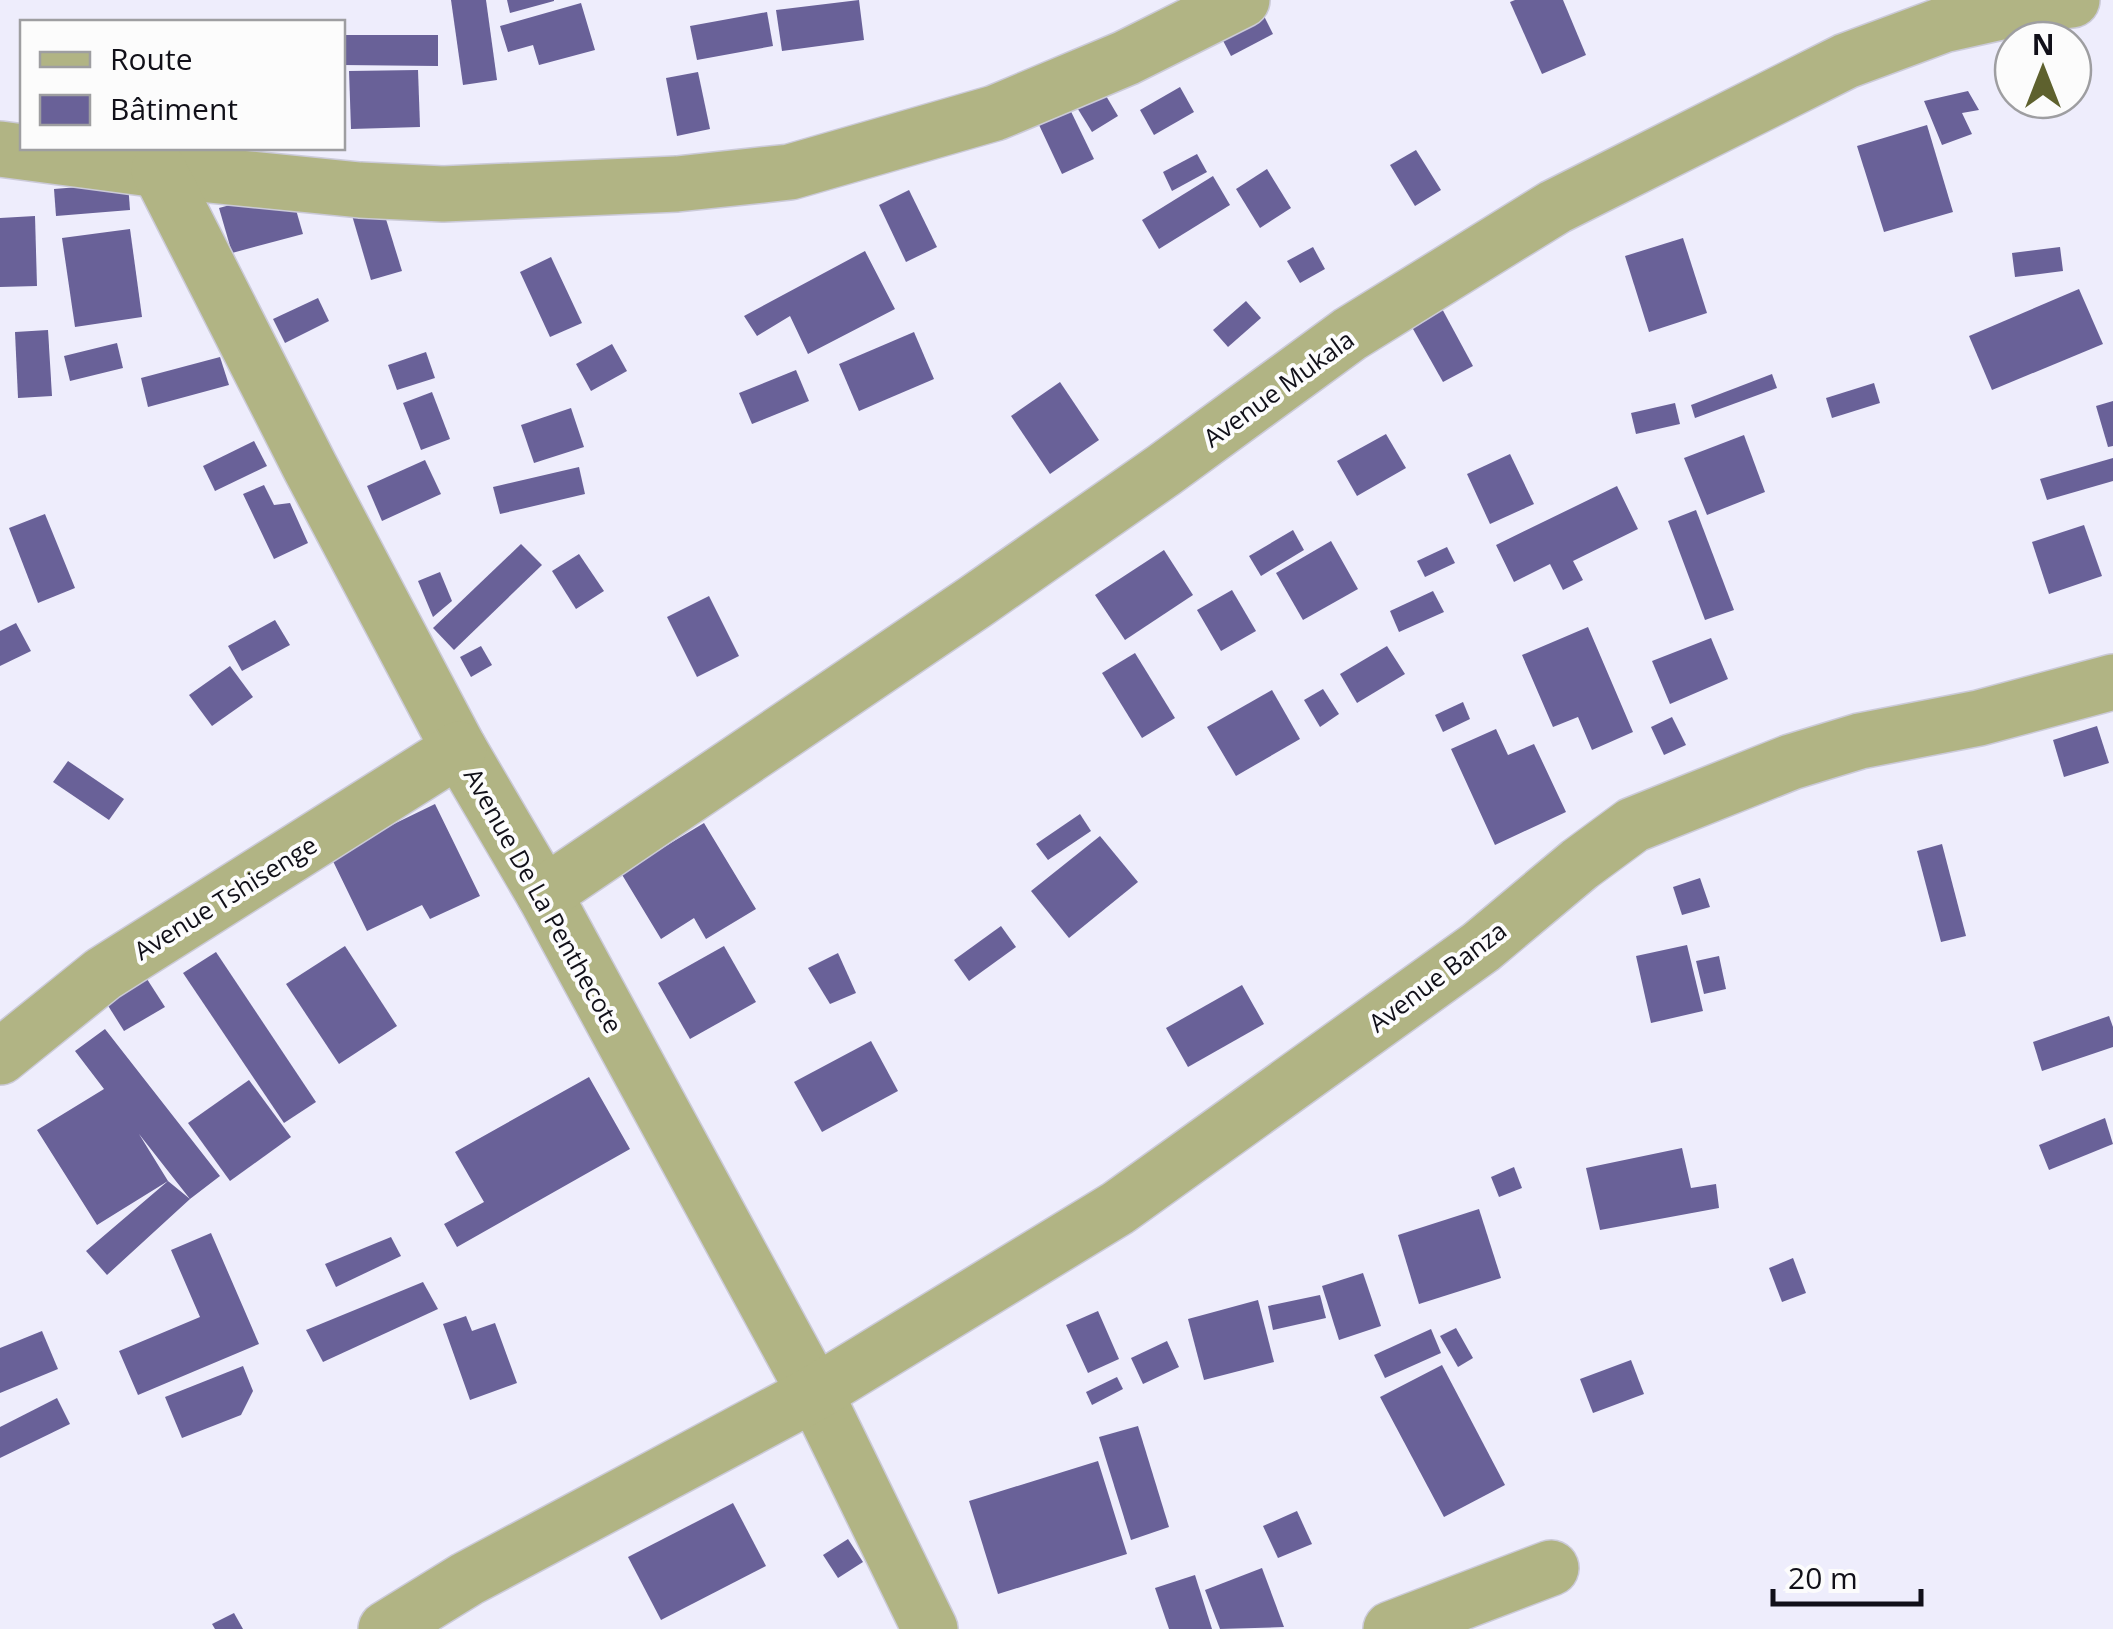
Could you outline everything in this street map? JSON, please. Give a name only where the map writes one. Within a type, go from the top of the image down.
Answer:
[{"type":"street","points":[[0,148],[159,170],[360,190],[443,194],[677,184],[790,172],[995,113],[1126,58],[1242,0]]},
{"type":"street","name":"Avenue Mukala","points":[[544,894],[1038,558],[1350,334],[1556,207],[1846,61],[1943,26],[2072,0]]},
{"type":"street","name":"Avenue De La Penthecote","points":[[159,170],[459,748],[544,894],[815,1392],[930,1629]]},
{"type":"street","name":"Avenue Banza","points":[[386,1629],[467,1579],[815,1392],[1118,1208],[1480,947],[1634,825],[1808,756],[1860,741],[1980,718],[2113,682]]},
{"type":"street","name":"Avenue Tshisenge","points":[[0,1057],[103,974],[459,748]]},
{"type":"street","points":[[1390,1629],[1551,1568]]},
{"type":"building","points":[[451,0],[486,0],[497,80],[463,85]]},
{"type":"building","points":[[507,0],[554,0],[554,1],[510,13]]},
{"type":"building","points":[[859,0],[864,40],[782,51],[776,10]]},
{"type":"building","points":[[1563,0],[1586,55],[1542,74],[1510,2]]},
{"type":"building","points":[[581,3],[595,50],[539,65],[533,45],[508,52],[500,26]]},
{"type":"building","points":[[767,12],[773,46],[697,60],[690,26]]},
{"type":"building","points":[[1262,12],[1273,34],[1231,56],[1219,33]]},
{"type":"building","points":[[345,35],[438,35],[438,66],[345,65]]},
{"type":"building","points":[[418,70],[420,127],[351,129],[349,71]]},
{"type":"building","points":[[698,72],[710,129],[677,136],[666,78]]},
{"type":"building","points":[[1099,84],[1118,116],[1092,132],[1073,101]]},
{"type":"building","points":[[1180,87],[1194,112],[1154,135],[1140,110]]},
{"type":"building","points":[[1968,91],[1979,110],[1962,113],[1972,134],[1942,145],[1924,101]]},
{"type":"building","points":[[1063,95],[1094,159],[1062,174],[1032,110]]},
{"type":"building","points":[[1927,125],[1953,212],[1884,232],[1857,146]]},
{"type":"building","points":[[1416,150],[1441,190],[1415,206],[1390,165]]},
{"type":"building","points":[[1197,154],[1207,172],[1172,191],[1163,172]]},
{"type":"building","points":[[1267,169],[1291,208],[1260,228],[1236,189]]},
{"type":"building","points":[[1213,176],[1230,205],[1159,249],[1142,220]]},
{"type":"building","points":[[128,183],[130,210],[56,216],[54,189]]},
{"type":"building","points":[[290,189],[303,234],[232,253],[219,208]]},
{"type":"building","points":[[909,190],[937,247],[906,262],[879,205]]},
{"type":"building","points":[[381,203],[402,271],[371,280],[351,212]]},
{"type":"building","points":[[35,216],[37,286],[0,287],[0,218]]},
{"type":"building","points":[[130,229],[142,317],[75,327],[62,238]]},
{"type":"building","points":[[1683,238],[1707,313],[1649,332],[1625,256]]},
{"type":"building","points":[[1313,247],[1325,269],[1300,283],[1287,261]]},
{"type":"building","points":[[2060,247],[2063,271],[2015,277],[2012,253]]},
{"type":"building","points":[[865,251],[895,309],[808,354],[790,316],[757,336],[744,316]]},
{"type":"building","points":[[551,257],[582,323],[550,337],[520,272]]},
{"type":"building","points":[[2079,289],[2103,344],[1992,390],[1969,336]]},
{"type":"building","points":[[318,298],[329,321],[285,343],[273,319]]},
{"type":"building","points":[[1246,301],[1261,318],[1228,347],[1213,330]]},
{"type":"building","points":[[1440,305],[1473,366],[1443,382],[1409,322]]},
{"type":"building","points":[[48,330],[52,396],[18,398],[15,332]]},
{"type":"building","points":[[914,332],[934,379],[859,411],[839,364]]},
{"type":"building","points":[[117,343],[123,368],[70,381],[64,356]]},
{"type":"building","points":[[612,344],[627,371],[591,391],[576,364]]},
{"type":"building","points":[[426,352],[435,378],[397,390],[388,365]]},
{"type":"building","points":[[220,357],[229,385],[148,407],[141,378]]},
{"type":"building","points":[[796,370],[809,401],[752,424],[739,393]]},
{"type":"building","points":[[1772,374],[1777,388],[1695,418],[1691,405]]},
{"type":"building","points":[[1060,382],[1099,440],[1050,474],[1011,416]]},
{"type":"building","points":[[1874,383],[1880,403],[1832,418],[1826,398]]},
{"type":"building","points":[[432,392],[450,439],[421,450],[403,403]]},
{"type":"building","points":[[2113,401],[2113,446],[2108,447],[2096,406]]},
{"type":"building","points":[[1675,403],[1680,424],[1636,434],[1631,413]]},
{"type":"building","points":[[571,408],[584,447],[534,463],[521,425]]},
{"type":"building","points":[[1386,434],[1406,468],[1357,496],[1337,461]]},
{"type":"building","points":[[1744,435],[1765,492],[1707,515],[1684,458]]},
{"type":"building","points":[[254,441],[267,466],[215,491],[203,466]]},
{"type":"building","points":[[1510,454],[1534,504],[1490,524],[1467,474]]},
{"type":"building","points":[[2113,458],[2113,481],[2047,500],[2040,479]]},
{"type":"building","points":[[425,460],[441,494],[382,521],[367,486]]},
{"type":"building","points":[[579,467],[585,494],[500,514],[493,487]]},
{"type":"building","points":[[264,485],[274,505],[290,503],[308,543],[274,559],[243,494]]},
{"type":"building","points":[[1617,486],[1638,529],[1573,561],[1583,580],[1563,590],[1550,564],[1514,582],[1496,545]]},
{"type":"building","points":[[1696,510],[1734,610],[1705,620],[1668,521]]},
{"type":"building","points":[[45,514],[75,588],[38,603],[9,528]]},
{"type":"building","points":[[2084,525],[2102,576],[2049,594],[2032,542]]},
{"type":"building","points":[[1293,530],[1304,550],[1261,576],[1249,556]]},
{"type":"building","points":[[1331,541],[1358,589],[1303,620],[1276,573]]},
{"type":"building","points":[[521,544],[542,565],[454,650],[433,628]]},
{"type":"building","points":[[1447,547],[1455,563],[1425,577],[1417,561]]},
{"type":"building","points":[[1164,550],[1193,595],[1125,640],[1095,595]]},
{"type":"building","points":[[579,554],[604,591],[576,609],[552,571]]},
{"type":"building","points":[[440,572],[452,601],[433,617],[418,581]]},
{"type":"building","points":[[1232,590],[1256,631],[1221,651],[1197,610]]},
{"type":"building","points":[[1433,591],[1444,612],[1399,632],[1390,611]]},
{"type":"building","points":[[709,596],[739,656],[697,677],[667,617]]},
{"type":"building","points":[[275,620],[290,645],[242,671],[228,646]]},
{"type":"building","points":[[16,623],[31,651],[0,666],[0,631]]},
{"type":"building","points":[[1588,627],[1633,732],[1592,750],[1578,717],[1553,727],[1522,655]]},
{"type":"building","points":[[1711,638],[1728,679],[1670,704],[1652,661]]},
{"type":"building","points":[[481,646],[492,665],[471,677],[460,657]]},
{"type":"building","points":[[1387,646],[1405,674],[1357,703],[1340,674]]},
{"type":"building","points":[[1135,653],[1175,718],[1142,738],[1102,673]]},
{"type":"building","points":[[230,666],[253,697],[212,726],[189,695]]},
{"type":"building","points":[[1323,689],[1339,714],[1320,727],[1304,700]]},
{"type":"building","points":[[1272,690],[1300,739],[1236,776],[1207,727]]},
{"type":"building","points":[[1463,702],[1470,719],[1443,732],[1435,715]]},
{"type":"building","points":[[1672,717],[1686,745],[1664,755],[1651,727]]},
{"type":"building","points":[[2097,726],[2109,763],[2064,777],[2053,740]]},
{"type":"building","points":[[1496,729],[1508,755],[1534,744],[1566,812],[1495,845],[1451,749]]},
{"type":"building","points":[[68,761],[124,799],[109,820],[53,782]]},
{"type":"building","points":[[435,804],[480,896],[430,919],[422,905],[367,931],[330,855]]},
{"type":"building","points":[[1080,814],[1091,831],[1048,860],[1036,844]]},
{"type":"building","points":[[704,823],[756,909],[706,939],[694,918],[661,939],[621,873]]},
{"type":"building","points":[[1100,836],[1138,882],[1069,938],[1031,891]]},
{"type":"building","points":[[1942,844],[1966,936],[1941,942],[1917,851]]},
{"type":"building","points":[[1700,878],[1710,907],[1682,915],[1673,887]]},
{"type":"building","points":[[1001,926],[1016,947],[969,981],[954,960]]},
{"type":"building","points":[[1687,945],[1703,1011],[1651,1023],[1636,956]]},
{"type":"building","points":[[345,946],[397,1026],[339,1064],[286,984]]},
{"type":"building","points":[[724,946],[756,1002],[690,1039],[658,983]]},
{"type":"building","points":[[216,952],[316,1102],[284,1123],[183,973]]},
{"type":"building","points":[[838,953],[856,993],[830,1004],[808,968]]},
{"type":"building","points":[[1719,956],[1726,989],[1704,994],[1696,961]]},
{"type":"building","points":[[147,979],[165,1007],[124,1031],[107,1004]]},
{"type":"building","points":[[1242,985],[1264,1024],[1188,1067],[1166,1028]]},
{"type":"building","points":[[2109,1016],[2113,1047],[2042,1071],[2033,1042]]},
{"type":"building","points":[[105,1029],[220,1176],[190,1199],[139,1134],[168,1181],[97,1225],[37,1130],[104,1089],[75,1051]]},
{"type":"building","points":[[871,1041],[898,1091],[822,1132],[794,1082]]},
{"type":"building","points":[[589,1077],[630,1149],[457,1247],[444,1224],[484,1202],[455,1152]]},
{"type":"building","points":[[249,1080],[291,1137],[230,1181],[188,1123]]},
{"type":"building","points":[[2105,1118],[2113,1144],[2049,1170],[2039,1145]]},
{"type":"building","points":[[1682,1148],[1691,1188],[1716,1184],[1719,1208],[1600,1230],[1586,1168]]},
{"type":"building","points":[[1514,1167],[1522,1188],[1499,1197],[1491,1177]]},
{"type":"building","points":[[168,1181],[190,1199],[107,1275],[86,1251]]},
{"type":"building","points":[[1479,1209],[1501,1278],[1419,1304],[1398,1235]]},
{"type":"building","points":[[211,1233],[259,1344],[138,1395],[119,1351],[200,1317],[171,1250]]},
{"type":"building","points":[[391,1237],[401,1256],[336,1287],[325,1264]]},
{"type":"building","points":[[1793,1258],[1806,1293],[1782,1302],[1769,1268]]},
{"type":"building","points":[[1363,1273],[1381,1326],[1339,1340],[1322,1286]]},
{"type":"building","points":[[423,1282],[438,1309],[323,1362],[306,1330]]},
{"type":"building","points":[[1320,1295],[1326,1318],[1273,1330],[1268,1306]]},
{"type":"building","points":[[1258,1300],[1274,1362],[1204,1380],[1188,1319]]},
{"type":"building","points":[[1098,1311],[1119,1359],[1088,1373],[1066,1325]]},
{"type":"building","points":[[466,1316],[472,1331],[495,1323],[517,1383],[470,1400],[443,1324]]},
{"type":"building","points":[[1456,1328],[1473,1358],[1458,1367],[1440,1336]]},
{"type":"building","points":[[1431,1329],[1441,1353],[1385,1378],[1374,1355]]},
{"type":"building","points":[[42,1331],[58,1369],[0,1393],[0,1348]]},
{"type":"building","points":[[1167,1341],[1179,1367],[1143,1384],[1131,1358]]},
{"type":"building","points":[[1631,1360],[1644,1394],[1593,1413],[1580,1379]]},
{"type":"building","points":[[1442,1365],[1505,1485],[1444,1517],[1380,1397]]},
{"type":"building","points":[[243,1366],[253,1391],[241,1415],[182,1438],[165,1397]]},
{"type":"building","points":[[1117,1377],[1123,1389],[1092,1405],[1086,1392]]},
{"type":"building","points":[[57,1398],[70,1424],[0,1458],[0,1427]]},
{"type":"building","points":[[1138,1426],[1169,1527],[1131,1540],[1099,1437]]},
{"type":"building","points":[[1098,1461],[1127,1554],[998,1594],[969,1501]]},
{"type":"building","points":[[733,1503],[766,1566],[661,1620],[628,1557]]},
{"type":"building","points":[[1297,1511],[1312,1544],[1278,1558],[1263,1526]]},
{"type":"building","points":[[848,1539],[863,1562],[838,1578],[823,1555]]},
{"type":"building","points":[[1262,1568],[1284,1627],[1220,1629],[1205,1590]]},
{"type":"building","points":[[1195,1575],[1212,1629],[1169,1629],[1155,1588]]},
{"type":"building","points":[[234,1613],[243,1629],[215,1629],[212,1624]]}]
